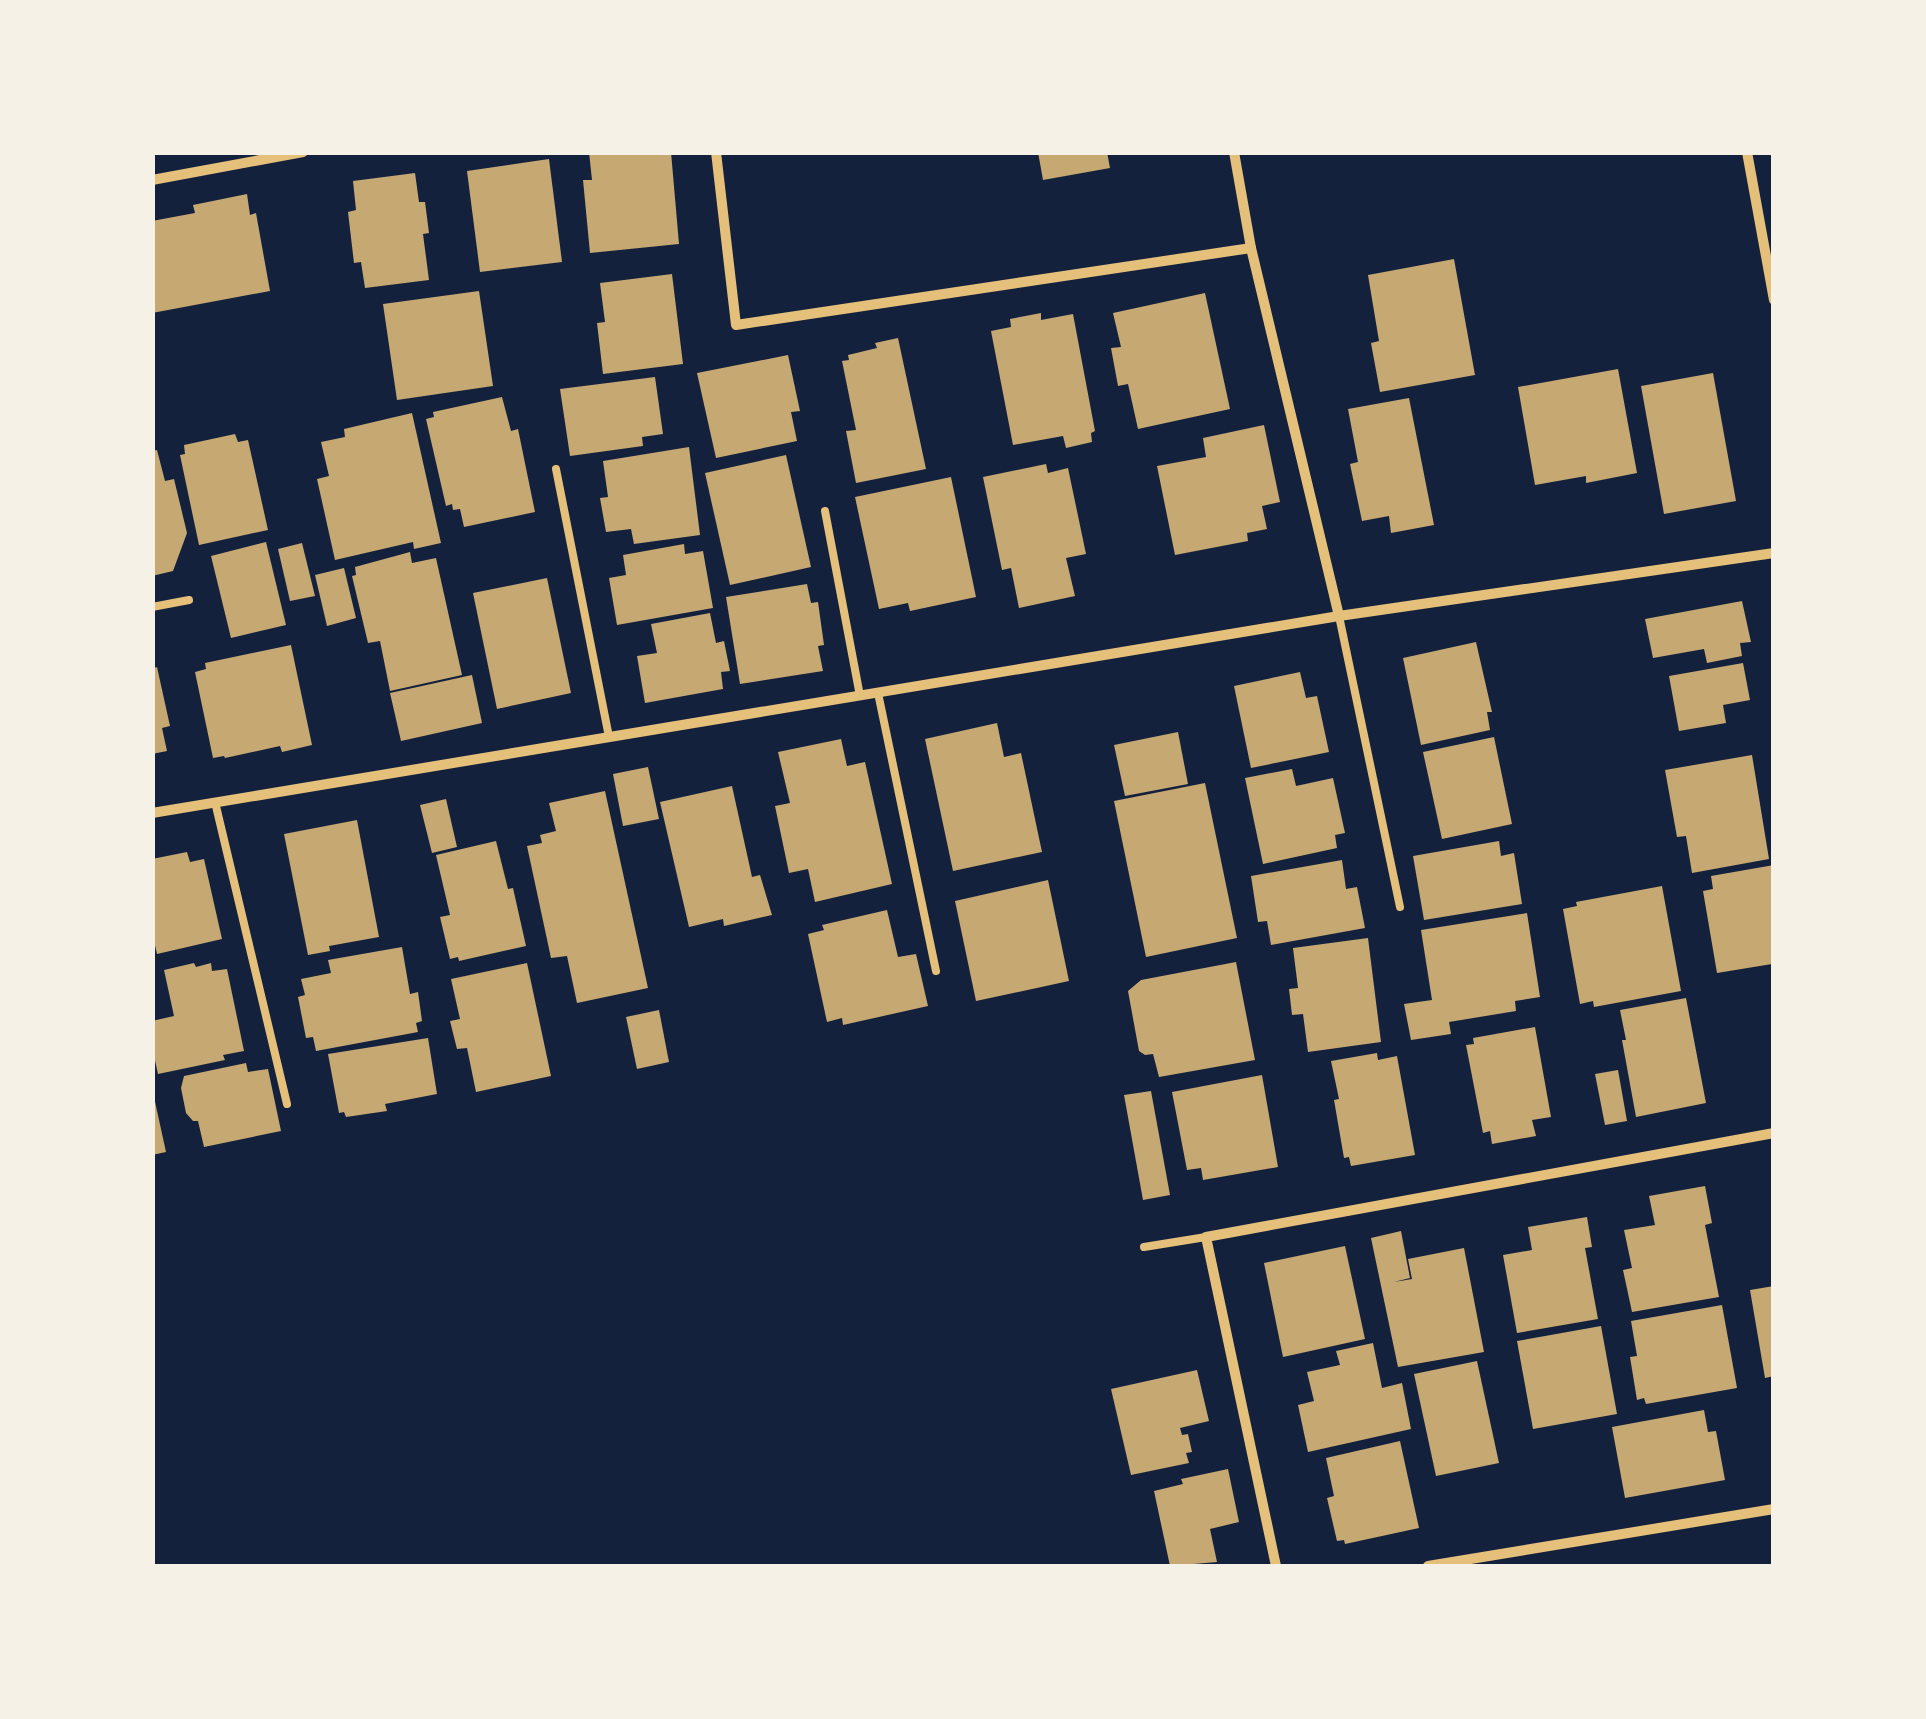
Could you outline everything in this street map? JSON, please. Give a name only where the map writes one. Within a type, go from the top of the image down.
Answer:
[{"type":"street","points":[[152,180],[303,152]]},
{"type":"street","points":[[716,152],[736,326],[1251,248]]},
{"type":"street","points":[[1234,152],[1251,248],[1340,616]]},
{"type":"street","points":[[1747,152],[1774,300]]},
{"type":"street","points":[[152,813],[1340,616],[1774,552]]},
{"type":"street","points":[[1276,1566],[1206,1237],[1774,1133]]},
{"type":"street","points":[[1428,1566],[1774,1509]]},
{"type":"lane","points":[[556,470],[609,736]]},
{"type":"lane","points":[[825,511],[860,696]]},
{"type":"lane","points":[[152,607],[189,600]]},
{"type":"lane","points":[[1340,616],[1400,907]]},
{"type":"lane","points":[[878,693],[936,970]]},
{"type":"lane","points":[[215,802],[287,1104]]},
{"type":"lane","points":[[1144,1247],[1206,1237]]},
{"type":"building","points":[[589,152],[671,152],[679,244],[590,253],[583,180],[592,180]]},
{"type":"building","points":[[1038,152],[1107,152],[1110,168],[1043,180]]},
{"type":"building","points":[[549,159],[562,262],[480,272],[467,171]]},
{"type":"building","points":[[415,173],[419,202],[425,202],[429,233],[423,234],[429,280],[365,288],[361,262],[354,263],[348,212],[356,210],[353,181]]},
{"type":"building","points":[[247,194],[250,215],[256,213],[270,291],[152,313],[152,221],[195,213],[193,205]]},
{"type":"building","points":[[1454,259],[1475,375],[1380,392],[1371,343],[1379,341],[1368,275]]},
{"type":"building","points":[[672,274],[683,364],[603,374],[597,323],[605,322],[600,283]]},
{"type":"building","points":[[479,291],[493,386],[397,400],[383,304]]},
{"type":"building","points":[[1205,293],[1230,409],[1138,429],[1128,384],[1118,386],[1111,348],[1121,347],[1113,313]]},
{"type":"building","points":[[1041,313],[1041,320],[1073,314],[1095,431],[1091,433],[1092,442],[1066,448],[1063,436],[1013,445],[991,331],[1011,327],[1010,319]]},
{"type":"building","points":[[898,338],[926,469],[856,483],[846,431],[856,430],[842,361],[849,360],[848,355],[877,348],[875,343]]},
{"type":"building","points":[[788,355],[800,411],[791,412],[797,441],[716,458],[697,373]]},
{"type":"building","points":[[1618,369],[1637,473],[1586,483],[1586,476],[1535,485],[1518,387]]},
{"type":"building","points":[[1713,373],[1736,501],[1664,514],[1641,386]]},
{"type":"building","points":[[655,377],[663,434],[642,437],[643,446],[570,456],[560,389]]},
{"type":"building","points":[[502,397],[511,431],[518,429],[535,512],[464,527],[460,509],[453,510],[452,504],[446,506],[426,419],[434,417],[433,412]]},
{"type":"building","points":[[1409,398],[1434,525],[1391,533],[1389,516],[1362,521],[1350,464],[1358,462],[1348,409]]},
{"type":"building","points":[[412,413],[441,543],[414,549],[413,542],[335,560],[317,479],[329,476],[321,442],[345,437],[344,429]]},
{"type":"building","points":[[1264,425],[1280,502],[1262,506],[1267,529],[1247,533],[1248,541],[1175,555],[1157,466],[1206,457],[1203,438]]},
{"type":"building","points":[[235,434],[238,442],[248,440],[268,530],[199,545],[180,455],[185,454],[184,445]]},
{"type":"building","points":[[689,447],[700,535],[634,544],[631,529],[606,532],[600,498],[608,497],[603,461]]},
{"type":"building","points":[[157,450],[165,481],[174,479],[187,533],[173,571],[152,576],[152,451]]},
{"type":"building","points":[[786,455],[811,567],[730,585],[705,473]]},
{"type":"building","points":[[1046,464],[1048,473],[1068,468],[1086,554],[1066,558],[1075,596],[1019,608],[1011,568],[1002,570],[983,477]]},
{"type":"building","points":[[951,477],[976,597],[910,611],[908,603],[879,609],[855,497]]},
{"type":"building","points":[[266,542],[286,625],[231,638],[211,556]]},
{"type":"building","points":[[302,543],[315,596],[290,601],[278,549]]},
{"type":"building","points":[[684,544],[685,554],[703,551],[713,608],[617,625],[609,578],[626,575],[623,555]]},
{"type":"building","points":[[410,552],[412,563],[436,558],[462,675],[390,691],[380,641],[368,643],[352,576],[356,575],[355,567]]},
{"type":"building","points":[[344,568],[356,618],[327,626],[315,575]]},
{"type":"building","points":[[547,578],[571,693],[497,709],[473,593]]},
{"type":"building","points":[[807,584],[811,603],[818,602],[824,645],[818,646],[823,671],[740,684],[726,597]]},
{"type":"building","points":[[1742,601],[1751,642],[1740,643],[1742,656],[1707,663],[1704,649],[1653,658],[1645,619]]},
{"type":"building","points":[[710,613],[716,643],[724,641],[730,671],[721,672],[723,689],[645,703],[637,656],[657,653],[651,624]]},
{"type":"building","points":[[1476,642],[1492,712],[1487,712],[1490,730],[1421,745],[1403,658]]},
{"type":"building","points":[[291,645],[312,745],[282,752],[280,746],[213,758],[195,672],[206,669],[205,663]]},
{"type":"building","points":[[1743,663],[1750,700],[1723,705],[1726,723],[1679,731],[1669,676]]},
{"type":"building","points":[[157,667],[170,726],[162,728],[167,751],[152,754],[152,669]]},
{"type":"building","points":[[1300,672],[1306,698],[1317,696],[1329,752],[1251,768],[1234,686]]},
{"type":"building","points":[[472,675],[482,723],[401,741],[390,693]]},
{"type":"building","points":[[997,723],[1004,757],[1021,753],[1042,852],[953,871],[925,739]]},
{"type":"building","points":[[1178,732],[1188,784],[1125,796],[1114,745]]},
{"type":"building","points":[[1494,737],[1512,824],[1442,839],[1423,752]]},
{"type":"building","points":[[841,739],[847,766],[865,762],[892,884],[815,902],[808,869],[789,873],[775,806],[790,803],[778,752]]},
{"type":"building","points":[[1752,755],[1769,859],[1692,873],[1686,836],[1677,837],[1665,770]]},
{"type":"building","points":[[648,767],[659,819],[623,826],[613,774]]},
{"type":"building","points":[[1292,769],[1296,786],[1333,778],[1345,833],[1335,835],[1337,848],[1263,864],[1245,778]]},
{"type":"building","points":[[1205,783],[1237,938],[1146,957],[1114,801]]},
{"type":"building","points":[[732,786],[752,877],[760,875],[772,915],[724,926],[723,919],[689,927],[660,802]]},
{"type":"building","points":[[605,791],[648,988],[577,1003],[567,956],[551,958],[527,846],[542,843],[540,835],[556,831],[549,803]]},
{"type":"building","points":[[446,799],[457,847],[432,853],[420,805]]},
{"type":"building","points":[[357,820],[379,937],[329,946],[330,951],[308,955],[284,834]]},
{"type":"building","points":[[496,841],[508,889],[513,888],[526,946],[459,961],[458,957],[450,959],[440,917],[450,915],[436,855]]},
{"type":"building","points":[[1499,841],[1501,856],[1514,853],[1522,904],[1424,920],[1413,856]]},
{"type":"building","points":[[187,852],[190,862],[204,859],[222,939],[157,954],[152,933],[152,859]]},
{"type":"building","points":[[1342,860],[1346,889],[1357,887],[1365,928],[1271,945],[1267,921],[1258,922],[1251,876]]},
{"type":"building","points":[[1774,865],[1772,964],[1717,973],[1703,891],[1713,889],[1711,876]]},
{"type":"building","points":[[1048,880],[1069,981],[976,1001],[955,901]]},
{"type":"building","points":[[1662,886],[1681,991],[1594,1007],[1593,1001],[1580,1004],[1563,909],[1577,906],[1576,902]]},
{"type":"building","points":[[887,910],[898,957],[916,954],[928,1006],[843,1025],[842,1018],[827,1022],[808,934],[824,930],[822,925]]},
{"type":"building","points":[[1527,913],[1540,997],[1515,1001],[1516,1011],[1449,1022],[1451,1034],[1411,1040],[1404,1004],[1432,1000],[1421,930]]},
{"type":"building","points":[[1368,938],[1381,1042],[1308,1052],[1303,1014],[1292,1015],[1289,989],[1298,988],[1293,948]]},
{"type":"building","points":[[402,947],[410,994],[418,992],[422,1021],[416,1023],[418,1032],[316,1051],[313,1037],[306,1038],[298,997],[305,995],[301,979],[331,973],[328,960]]},
{"type":"building","points":[[1236,962],[1255,1060],[1159,1077],[1153,1054],[1139,1051],[1128,991],[1141,980]]},
{"type":"building","points":[[194,963],[196,967],[211,963],[212,971],[227,969],[244,1051],[223,1055],[225,1060],[158,1074],[152,1021],[174,1016],[164,970]]},
{"type":"building","points":[[527,963],[551,1076],[476,1092],[467,1048],[457,1049],[450,1021],[460,1019],[451,979]]},
{"type":"building","points":[[1686,998],[1706,1103],[1636,1117],[1620,1010]]},
{"type":"building","points":[[659,1010],[669,1062],[637,1069],[626,1017]]},
{"type":"building","points":[[1535,1027],[1551,1117],[1532,1120],[1536,1136],[1492,1144],[1490,1131],[1483,1133],[1466,1045],[1474,1044],[1473,1038]]},
{"type":"building","points":[[428,1038],[437,1094],[385,1104],[387,1111],[346,1117],[344,1112],[339,1113],[328,1054]]},
{"type":"building","points":[[1377,1053],[1378,1060],[1397,1056],[1415,1155],[1351,1166],[1349,1157],[1344,1158],[1331,1061]]},
{"type":"building","points":[[246,1063],[248,1072],[268,1069],[281,1131],[204,1147],[198,1121],[186,1113],[181,1088],[184,1076]]},
{"type":"building","points":[[1618,1070],[1627,1121],[1605,1125],[1595,1074]]},
{"type":"building","points":[[1262,1075],[1278,1167],[1203,1180],[1201,1168],[1187,1170],[1172,1092]]},
{"type":"building","points":[[152,1088],[166,1152],[152,1155]]},
{"type":"building","points":[[1151,1091],[1170,1195],[1143,1200],[1124,1095]]},
{"type":"building","points":[[1705,1186],[1712,1223],[1705,1225],[1719,1297],[1632,1312],[1623,1270],[1632,1268],[1624,1230],[1655,1225],[1649,1196]]},
{"type":"building","points":[[1587,1217],[1592,1247],[1585,1248],[1598,1319],[1517,1333],[1503,1255],[1532,1250],[1528,1227]]},
{"type":"building","points":[[1401,1231],[1410,1278],[1394,1282],[1412,1279],[1408,1259],[1464,1248],[1484,1352],[1398,1367],[1371,1238]]},
{"type":"building","points":[[1345,1246],[1365,1339],[1283,1357],[1264,1263]]},
{"type":"building","points":[[1774,1286],[1774,1376],[1765,1378],[1750,1290]]},
{"type":"building","points":[[1722,1305],[1737,1388],[1646,1404],[1644,1398],[1637,1400],[1630,1357],[1637,1356],[1631,1321]]},
{"type":"building","points":[[1601,1326],[1617,1414],[1533,1429],[1517,1341]]},
{"type":"building","points":[[1373,1343],[1382,1388],[1402,1383],[1411,1429],[1308,1452],[1298,1405],[1314,1401],[1307,1372],[1340,1365],[1336,1351]]},
{"type":"building","points":[[1477,1361],[1499,1463],[1436,1476],[1414,1374]]},
{"type":"building","points":[[1197,1370],[1209,1421],[1180,1428],[1182,1435],[1188,1434],[1192,1452],[1186,1453],[1189,1463],[1131,1475],[1111,1389]]},
{"type":"building","points":[[1704,1410],[1708,1432],[1716,1431],[1725,1480],[1625,1498],[1612,1427]]},
{"type":"building","points":[[1400,1441],[1419,1528],[1345,1544],[1344,1540],[1337,1541],[1327,1498],[1334,1496],[1326,1458]]},
{"type":"building","points":[[1228,1469],[1239,1522],[1210,1529],[1217,1562],[1170,1566],[1154,1491],[1183,1484],[1181,1479]]}]
